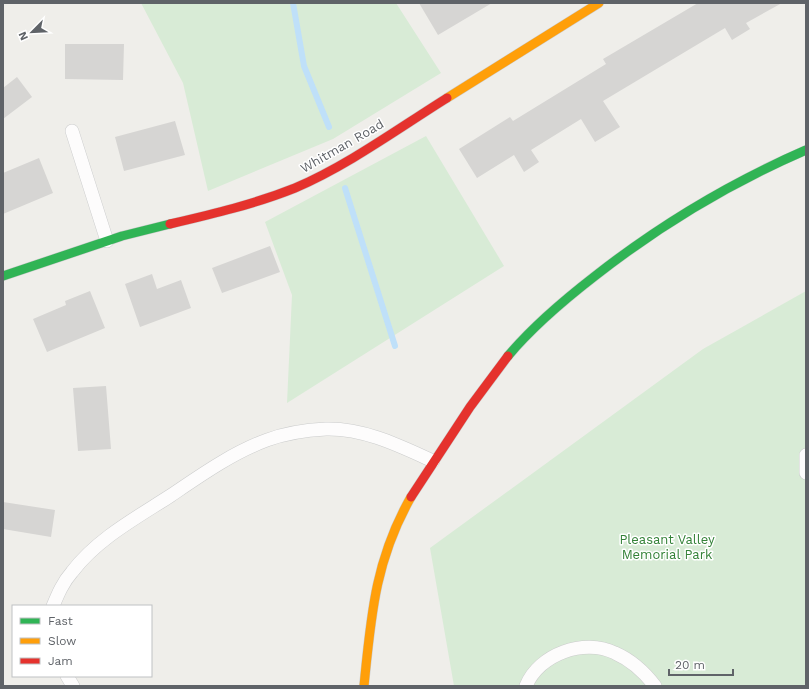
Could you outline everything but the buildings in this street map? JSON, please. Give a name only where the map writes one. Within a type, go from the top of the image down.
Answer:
[{"type":"street","name":"Whitman Road","points":[[3,276],[108,241],[253,204],[297,186],[338,166],[599,3]]},
{"type":"street","points":[[364,686],[372,608],[384,559],[393,531],[433,461],[473,401],[513,350],[551,311],[615,260],[668,222],[721,191],[806,150]]},
{"type":"lane","points":[[72,131],[108,241]]},
{"type":"lane","points":[[53,605],[62,586],[72,571],[92,550],[118,530],[224,460],[267,440],[294,432],[328,429],[360,433],[393,442],[433,461]]},
{"type":"lane","points":[[806,455],[806,474]]},
{"type":"lane","points":[[526,686],[528,680],[540,666],[556,655],[576,649],[597,648],[615,653],[638,667],[655,686]]},
{"type":"lane","points":[[68,677],[73,686]]},
{"type":"green space","points":[[141,3],[396,3],[441,73],[333,139],[208,191],[183,83]]},
{"type":"green space","points":[[426,136],[504,266],[287,403],[292,295],[265,222]]},
{"type":"green space","name":"Pleasant Valley Memorial Park","points":[[806,291],[806,686],[454,686],[430,548],[703,349]]},
{"type":"waterway","points":[[293,3],[304,66],[329,127]]},
{"type":"waterway","points":[[345,188],[395,346]]},
{"type":"traffic: fast","points":[[508,356],[528,334],[560,304],[645,239],[696,206],[750,176],[806,150]]},
{"type":"traffic: fast","points":[[3,276],[122,236],[170,224]]},
{"type":"traffic: slow","points":[[447,98],[599,3]]},
{"type":"traffic: slow","points":[[364,686],[372,612],[382,566],[389,543],[411,497]]},
{"type":"traffic: jam","points":[[170,224],[249,204],[295,188],[353,158],[447,98]]},
{"type":"traffic: jam","points":[[411,497],[470,407],[508,356]]}]
